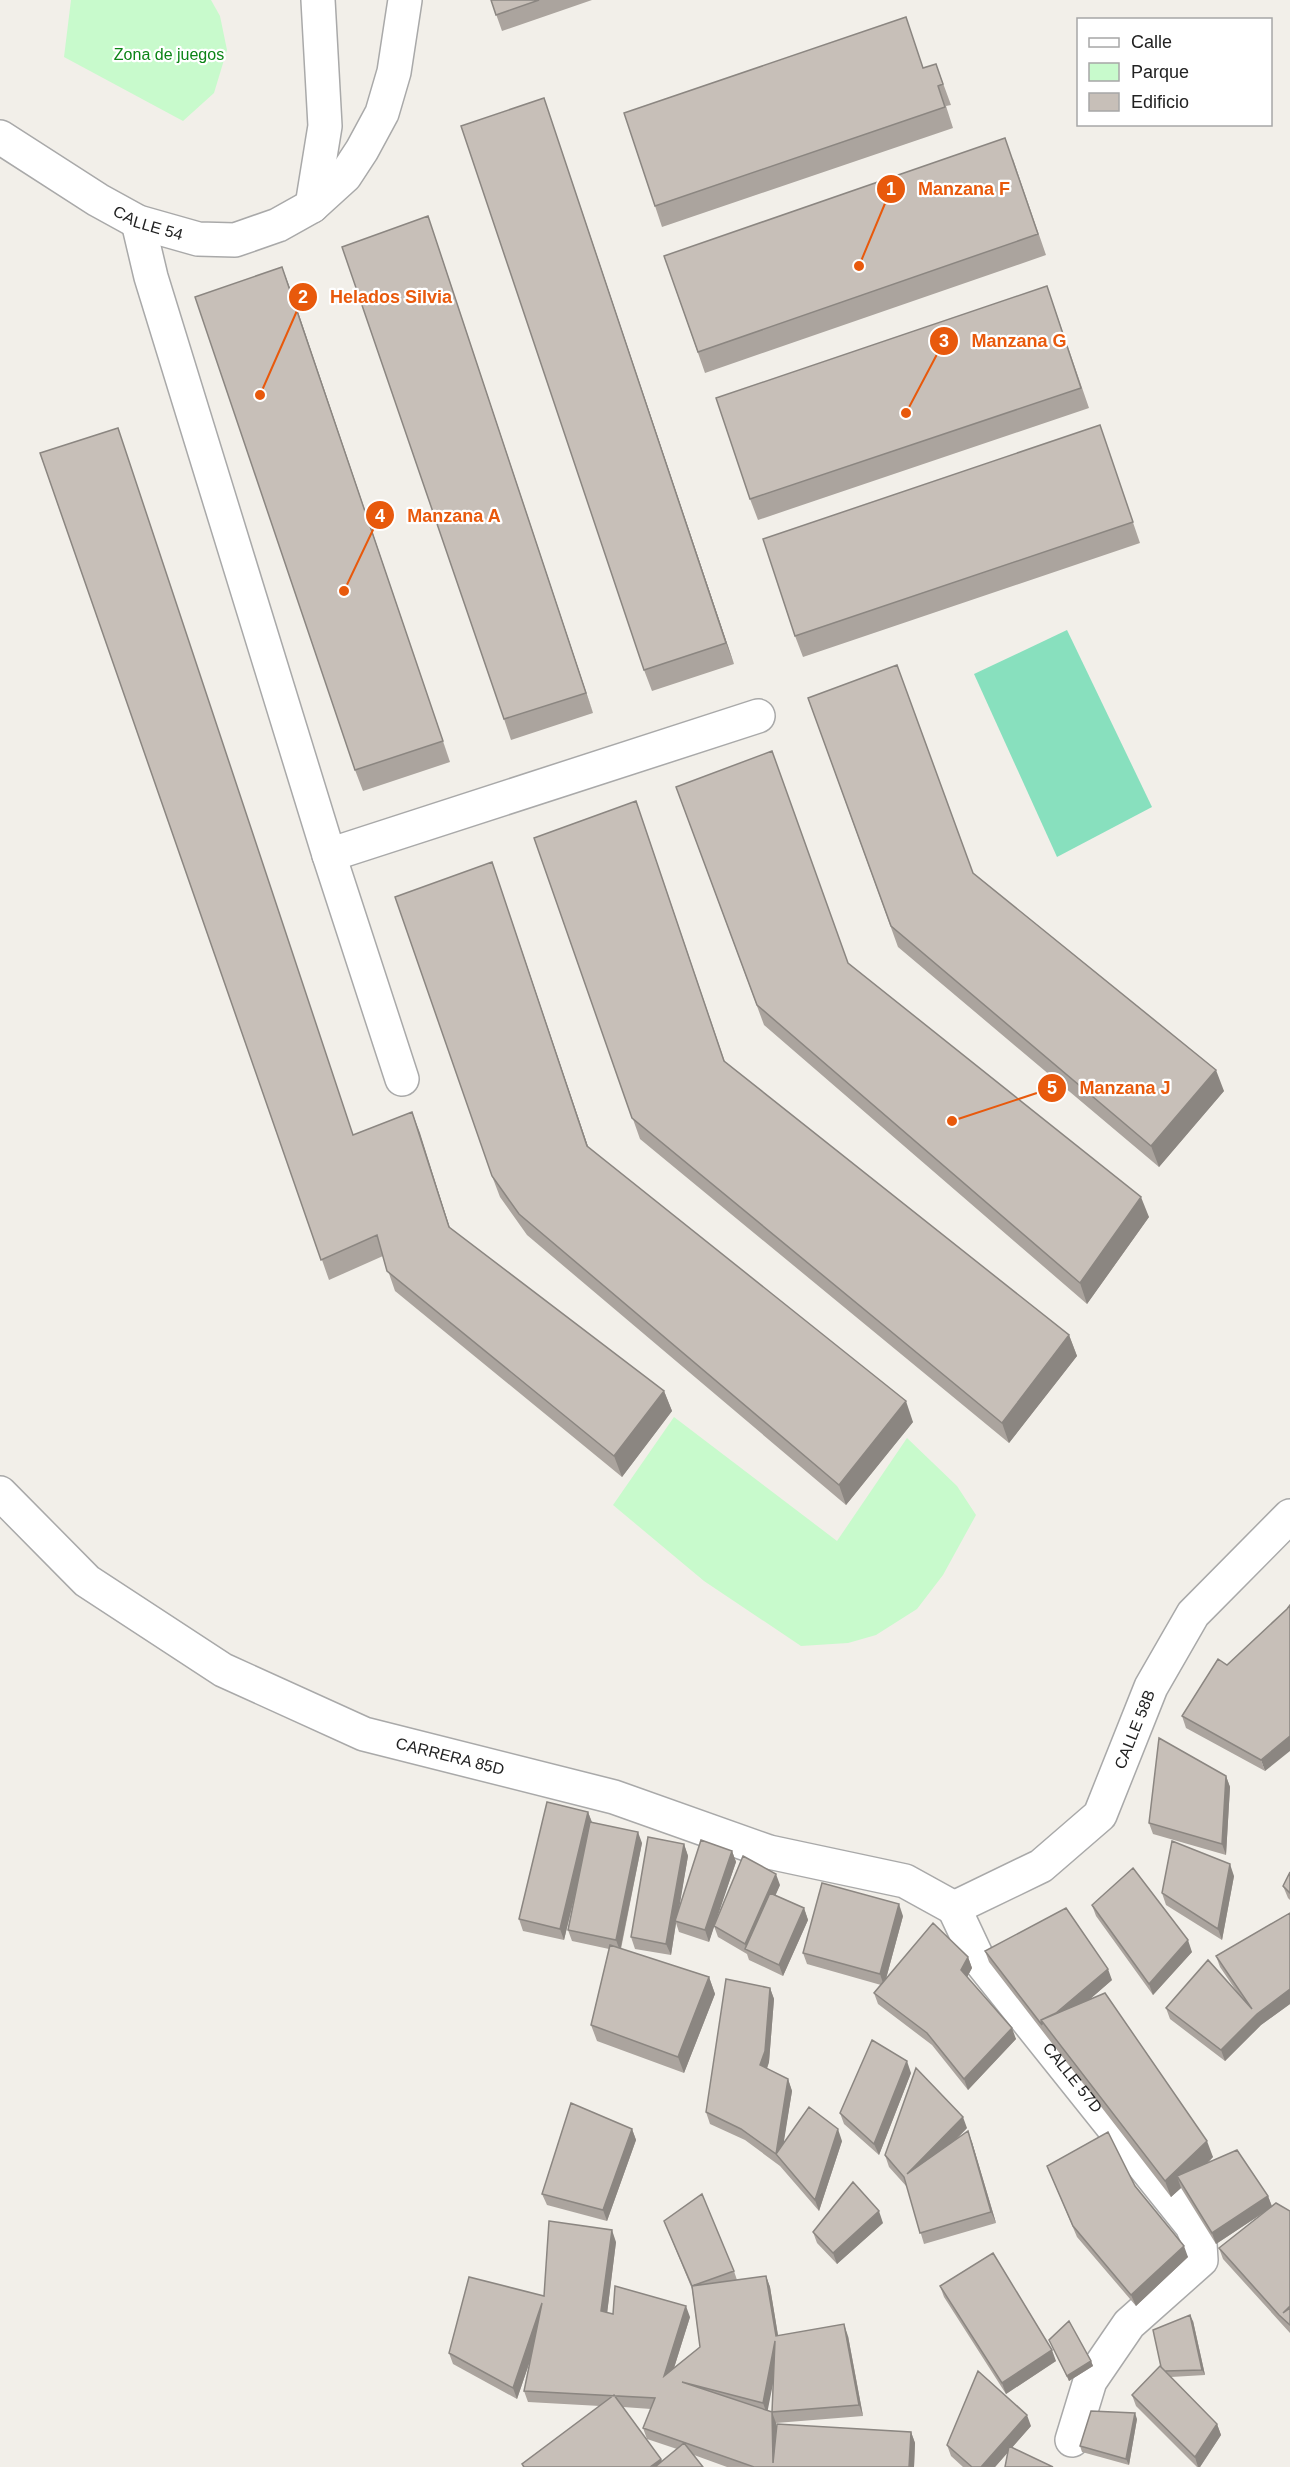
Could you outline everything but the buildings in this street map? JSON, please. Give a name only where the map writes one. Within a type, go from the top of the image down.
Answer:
[{"type":"street","points":[[312,206],[325,126],[318,0]]},
{"type":"street","name":"CALLE 54","points":[[0,137],[98,200],[138,222],[198,239],[235,240],[278,225],[312,206],[345,176],[382,113],[394,72],[405,0]]},
{"type":"street","points":[[138,222],[151,277],[329,855],[402,1079]]},
{"type":"street","points":[[329,855],[758,716]]},
{"type":"street","name":"CARRERA 85D","points":[[0,1493],[87,1581],[223,1670],[364,1734],[614,1797],[769,1852],[905,1881],[954,1908]]},
{"type":"street","name":"CALLE 58B","points":[[954,1908],[1041,1866],[1100,1815],[1151,1687],[1193,1614],[1290,1516]]},
{"type":"street","name":"CALLE 57D","points":[[954,1908],[977,1957],[1191,2226],[1200,2244],[1201,2260],[1129,2324],[1090,2381],[1072,2440]]},
{"type":"green space","name":"Zona de juegos","points":[[71,0],[211,0],[220,16],[227,50],[214,93],[183,121],[64,57]]},
{"type":"green space","points":[[1067,630],[1152,807],[1057,857],[974,674]]},
{"type":"green space","points":[[674,1417],[837,1541],[907,1438],[957,1486],[976,1515],[943,1575],[917,1609],[876,1635],[848,1643],[801,1646],[704,1581],[613,1505]]},
{"type":"place","name":"Manzana F","points":[[859,266]]},
{"type":"place","name":"Helados Silvia","points":[[260,395]]},
{"type":"place","name":"Manzana G","points":[[906,413]]},
{"type":"place","name":"Manzana A","points":[[344,591]]},
{"type":"place","name":"Manzana J","points":[[952,1121]]}]
